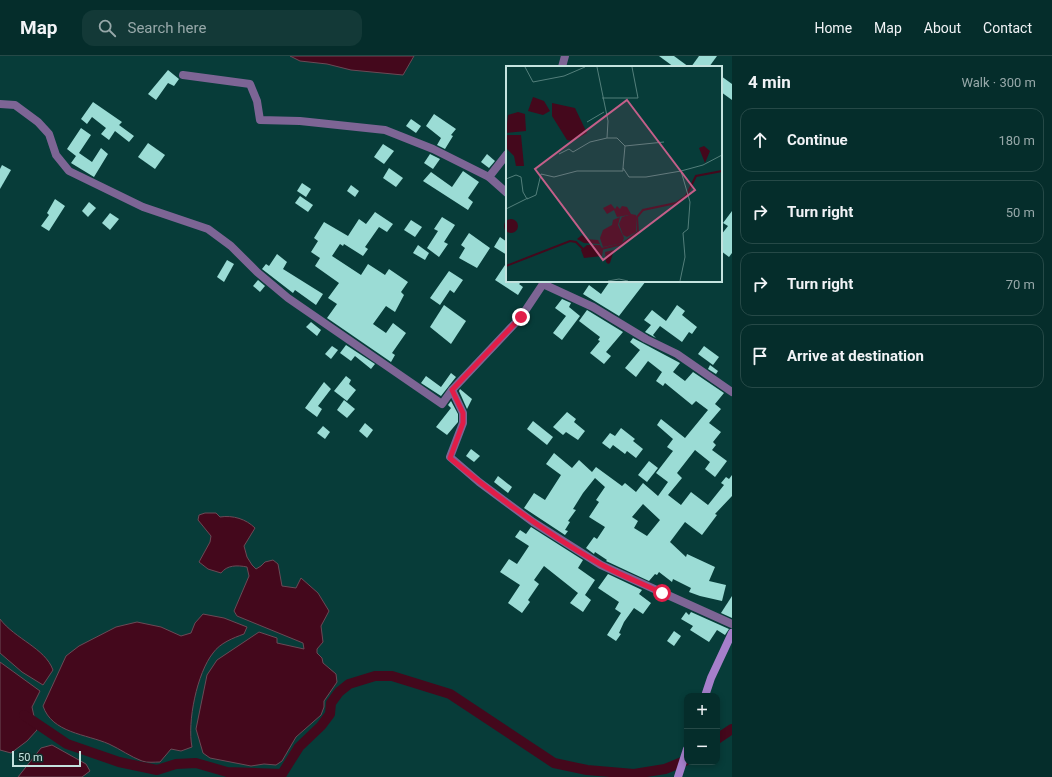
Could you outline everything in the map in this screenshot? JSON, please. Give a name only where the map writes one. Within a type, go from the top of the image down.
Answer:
[{"type":"street","points":[[562,66],[565,56]]},
{"type":"street","points":[[183,75],[250,84],[257,101],[260,120],[300,121],[385,130],[433,149],[489,177],[506,192]]},
{"type":"street","points":[[0,104],[15,105],[38,122],[49,134],[56,155],[69,171],[143,207],[208,229],[231,246],[288,298],[442,404],[452,390],[521,317],[543,283],[593,307],[646,339],[677,354],[732,392]]},
{"type":"street","points":[[489,177],[506,155]]},
{"type":"street","points":[[452,390],[463,413],[463,423],[450,458],[479,482],[533,522],[601,565],[732,624]]},
{"type":"street","points":[[706,693],[711,678],[732,633]]},
{"type":"street","points":[[678,777],[684,758]]},
{"type":"shaded area","points":[[290,56],[414,56],[403,75],[351,70],[327,64],[300,61]]},
{"type":"shaded area","points":[[205,513],[216,513],[220,517],[239,518],[248,522],[255,528],[244,546],[247,557],[252,565],[256,569],[265,562],[273,560],[278,564],[282,586],[296,588],[301,578],[318,593],[329,611],[321,626],[323,642],[317,649],[317,653],[322,658],[323,663],[336,674],[337,682],[324,701],[324,707],[321,715],[296,737],[282,761],[276,765],[264,764],[251,766],[210,758],[203,753],[196,729],[207,675],[217,660],[259,632],[277,638],[277,643],[304,649],[303,643],[237,616],[234,611],[249,576],[247,567],[232,566],[226,568],[221,573],[208,569],[199,562],[210,542],[211,536],[198,520],[199,515]]},
{"type":"shaded area","points":[[203,614],[224,618],[247,627],[244,634],[219,646],[207,662],[198,685],[192,712],[192,747],[181,751],[171,749],[160,762],[144,762],[109,744],[62,727],[47,715],[43,706],[66,656],[79,646],[116,627],[137,622],[161,627],[181,636],[191,633],[195,623]]},
{"type":"shaded area","points":[[0,619],[13,632],[37,649],[49,662],[53,670],[43,685],[22,672],[0,653]]},
{"type":"shaded area","points":[[0,662],[40,691],[32,707],[37,730],[27,741],[11,753],[0,750]]},
{"type":"shaded area","points":[[52,745],[86,764],[90,771],[82,777],[18,777],[41,748]]},
{"type":"building","points":[[659,56],[674,56],[688,66],[673,66]]},
{"type":"building","points":[[699,56],[717,56],[710,66],[692,66]]},
{"type":"building","points":[[168,70],[179,79],[174,86],[168,83],[156,100],[148,94]]},
{"type":"building","points":[[722,77],[732,84],[732,100],[722,93]]},
{"type":"building","points":[[93,102],[122,122],[119,125],[134,136],[129,142],[115,131],[109,140],[101,134],[106,128],[92,117],[87,124],[81,119]]},
{"type":"building","points":[[434,114],[456,129],[451,135],[453,136],[445,149],[437,145],[441,138],[426,126]]},
{"type":"building","points":[[411,119],[421,126],[416,133],[406,126]]},
{"type":"building","points":[[81,128],[91,135],[79,153],[92,162],[101,148],[108,154],[94,177],[71,163],[76,156],[67,149]]},
{"type":"building","points":[[148,143],[165,155],[155,169],[138,157]]},
{"type":"building","points":[[383,144],[394,151],[384,164],[374,157]]},
{"type":"building","points":[[430,154],[440,159],[433,169],[424,163]]},
{"type":"building","points":[[487,154],[495,161],[489,168],[481,162]]},
{"type":"building","points":[[2,165],[11,170],[0,189],[0,169]]},
{"type":"building","points":[[389,168],[403,178],[396,187],[383,178]]},
{"type":"building","points":[[463,171],[479,182],[468,198],[473,202],[468,210],[423,181],[431,172],[452,187]]},
{"type":"building","points":[[302,183],[311,189],[306,197],[297,191]]},
{"type":"building","points":[[351,185],[359,191],[355,197],[347,191]]},
{"type":"building","points":[[300,196],[313,205],[308,212],[295,203]]},
{"type":"building","points":[[55,199],[65,206],[49,231],[41,226],[49,215],[47,213]]},
{"type":"building","points":[[89,202],[96,208],[88,217],[82,211]]},
{"type":"building","points":[[732,211],[732,253],[729,257],[722,252],[722,234],[728,226],[723,223]]},
{"type":"building","points":[[375,212],[393,224],[387,232],[379,227],[365,247],[368,249],[363,256],[344,244],[343,246],[340,244],[332,256],[361,275],[368,264],[385,275],[389,269],[408,282],[401,292],[404,295],[395,312],[386,306],[373,324],[386,333],[393,323],[406,333],[392,353],[395,355],[391,362],[327,318],[337,304],[328,298],[339,283],[315,266],[320,258],[311,252],[318,241],[314,238],[324,222],[348,236],[359,219],[366,224]]},
{"type":"building","points":[[110,213],[119,219],[110,230],[102,223]]},
{"type":"building","points":[[442,217],[455,225],[444,242],[448,244],[439,257],[427,248],[438,231],[434,229]]},
{"type":"building","points":[[411,220],[422,227],[415,237],[404,230]]},
{"type":"building","points":[[469,233],[490,248],[477,268],[459,258],[465,248],[461,245]]},
{"type":"building","points":[[500,237],[506,241],[506,254],[494,247]]},
{"type":"building","points":[[418,245],[429,253],[425,260],[413,253]]},
{"type":"building","points":[[277,254],[287,262],[283,269],[323,294],[316,305],[295,290],[293,293],[262,269],[266,264],[269,266]]},
{"type":"building","points":[[227,260],[234,264],[224,282],[217,277]]},
{"type":"building","points":[[506,264],[506,282],[521,282],[519,284],[523,287],[518,295],[495,280]]},
{"type":"building","points":[[449,271],[463,280],[454,293],[450,290],[440,305],[430,298]]},
{"type":"building","points":[[258,280],[265,286],[260,292],[253,286]]},
{"type":"building","points":[[609,282],[645,282],[619,316],[583,294],[589,285],[601,294]]},
{"type":"building","points":[[562,299],[571,303],[569,307],[580,316],[562,340],[553,333],[566,316],[555,308]]},
{"type":"building","points":[[444,305],[466,321],[451,344],[430,327]]},
{"type":"building","points":[[677,305],[685,311],[682,315],[697,327],[692,334],[689,332],[682,342],[660,326],[653,335],[656,338],[645,332],[651,325],[644,320],[652,310],[666,321]]},
{"type":"building","points":[[587,310],[623,332],[606,352],[611,356],[604,364],[590,353],[600,341],[598,340],[600,337],[579,321]]},
{"type":"building","points":[[311,322],[321,330],[317,336],[306,327]]},
{"type":"building","points":[[633,338],[680,363],[673,372],[685,381],[693,372],[724,393],[715,404],[721,409],[709,423],[721,432],[713,442],[716,445],[712,450],[727,461],[715,477],[705,469],[710,462],[695,450],[677,473],[682,478],[668,495],[681,505],[691,492],[708,505],[724,485],[721,483],[726,477],[729,479],[732,475],[732,496],[715,514],[717,515],[702,535],[685,522],[670,542],[686,557],[687,554],[715,567],[709,581],[726,585],[722,601],[689,592],[691,588],[673,579],[672,582],[659,572],[649,581],[606,561],[607,560],[595,552],[594,554],[586,548],[594,537],[597,539],[605,527],[589,517],[599,502],[596,500],[605,487],[595,478],[573,509],[576,510],[568,521],[570,522],[565,530],[568,531],[565,535],[524,508],[534,493],[545,500],[561,475],[546,464],[554,453],[572,468],[579,460],[592,472],[596,467],[622,486],[625,483],[636,492],[643,483],[658,496],[668,482],[656,473],[673,451],[667,447],[673,439],[657,425],[661,419],[685,438],[708,410],[696,401],[692,405],[665,383],[663,386],[656,381],[662,372],[648,361],[636,377],[625,368],[640,350],[630,342]],"holes":[[[643,504],[660,520],[647,536],[634,528],[638,521],[632,517]]]},
{"type":"building","points":[[346,345],[375,364],[371,369],[355,356],[351,361],[340,353]]},
{"type":"building","points":[[332,346],[338,350],[331,359],[325,354]]},
{"type":"building","points":[[704,346],[719,357],[713,365],[698,354]]},
{"type":"building","points":[[710,365],[718,371],[716,374],[708,369]]},
{"type":"building","points":[[451,373],[456,377],[441,396],[421,383],[426,376],[441,387]]},
{"type":"building","points":[[346,376],[351,380],[349,384],[356,390],[347,401],[334,391]]},
{"type":"building","points":[[324,382],[331,389],[318,406],[322,409],[317,417],[305,408]]},
{"type":"building","points":[[460,389],[472,399],[467,409],[459,391]]},
{"type":"building","points":[[344,400],[355,409],[347,418],[337,410]]},
{"type":"building","points":[[451,401],[458,414],[458,422],[447,435],[436,427],[451,408],[448,405]]},
{"type":"building","points":[[567,412],[576,419],[574,422],[585,431],[578,440],[566,432],[563,435],[553,427]]},
{"type":"building","points":[[533,421],[553,437],[547,445],[527,429]]},
{"type":"building","points":[[365,423],[373,430],[367,438],[359,431]]},
{"type":"building","points":[[323,426],[330,432],[325,439],[317,433]]},
{"type":"building","points":[[621,428],[635,439],[633,441],[643,449],[636,458],[627,451],[625,454],[613,445],[610,449],[602,443],[610,433],[615,436]]},
{"type":"building","points":[[471,449],[480,456],[474,462],[466,456]]},
{"type":"building","points":[[649,461],[658,468],[647,482],[638,475]]},
{"type":"building","points":[[498,476],[512,487],[508,493],[494,482]]},
{"type":"building","points":[[531,527],[583,560],[578,568],[595,580],[585,595],[591,600],[583,612],[570,603],[578,593],[544,566],[534,580],[539,584],[528,600],[530,602],[522,613],[508,603],[520,585],[500,572],[509,559],[517,564],[529,546],[515,537],[520,530],[526,534]]},
{"type":"building","points":[[608,574],[642,590],[639,594],[651,603],[643,614],[634,608],[624,622],[619,633],[621,634],[616,641],[607,635],[621,613],[615,609],[619,602],[598,588]]},
{"type":"building","points":[[732,596],[732,618],[721,613]]},
{"type":"building","points":[[686,612],[689,615],[691,612],[729,629],[725,635],[717,630],[709,642],[690,630],[693,626],[681,619]]},
{"type":"building","points":[[674,631],[681,636],[674,646],[667,641]]},
{"type":"waterway","points":[[24,715],[67,744],[119,762],[157,770],[176,764],[196,763],[227,772],[282,774],[299,747],[321,726],[330,714],[331,703],[339,692],[349,684],[375,676],[392,676],[450,694],[554,763],[587,770],[634,774],[665,769],[684,761]]},
{"type":"waterway","points":[[720,737],[732,729]]},
{"type":"route","points":[[521,317],[498,344],[452,390],[463,413],[463,423],[450,458],[479,482],[533,522],[601,565],[662,593]]}]
